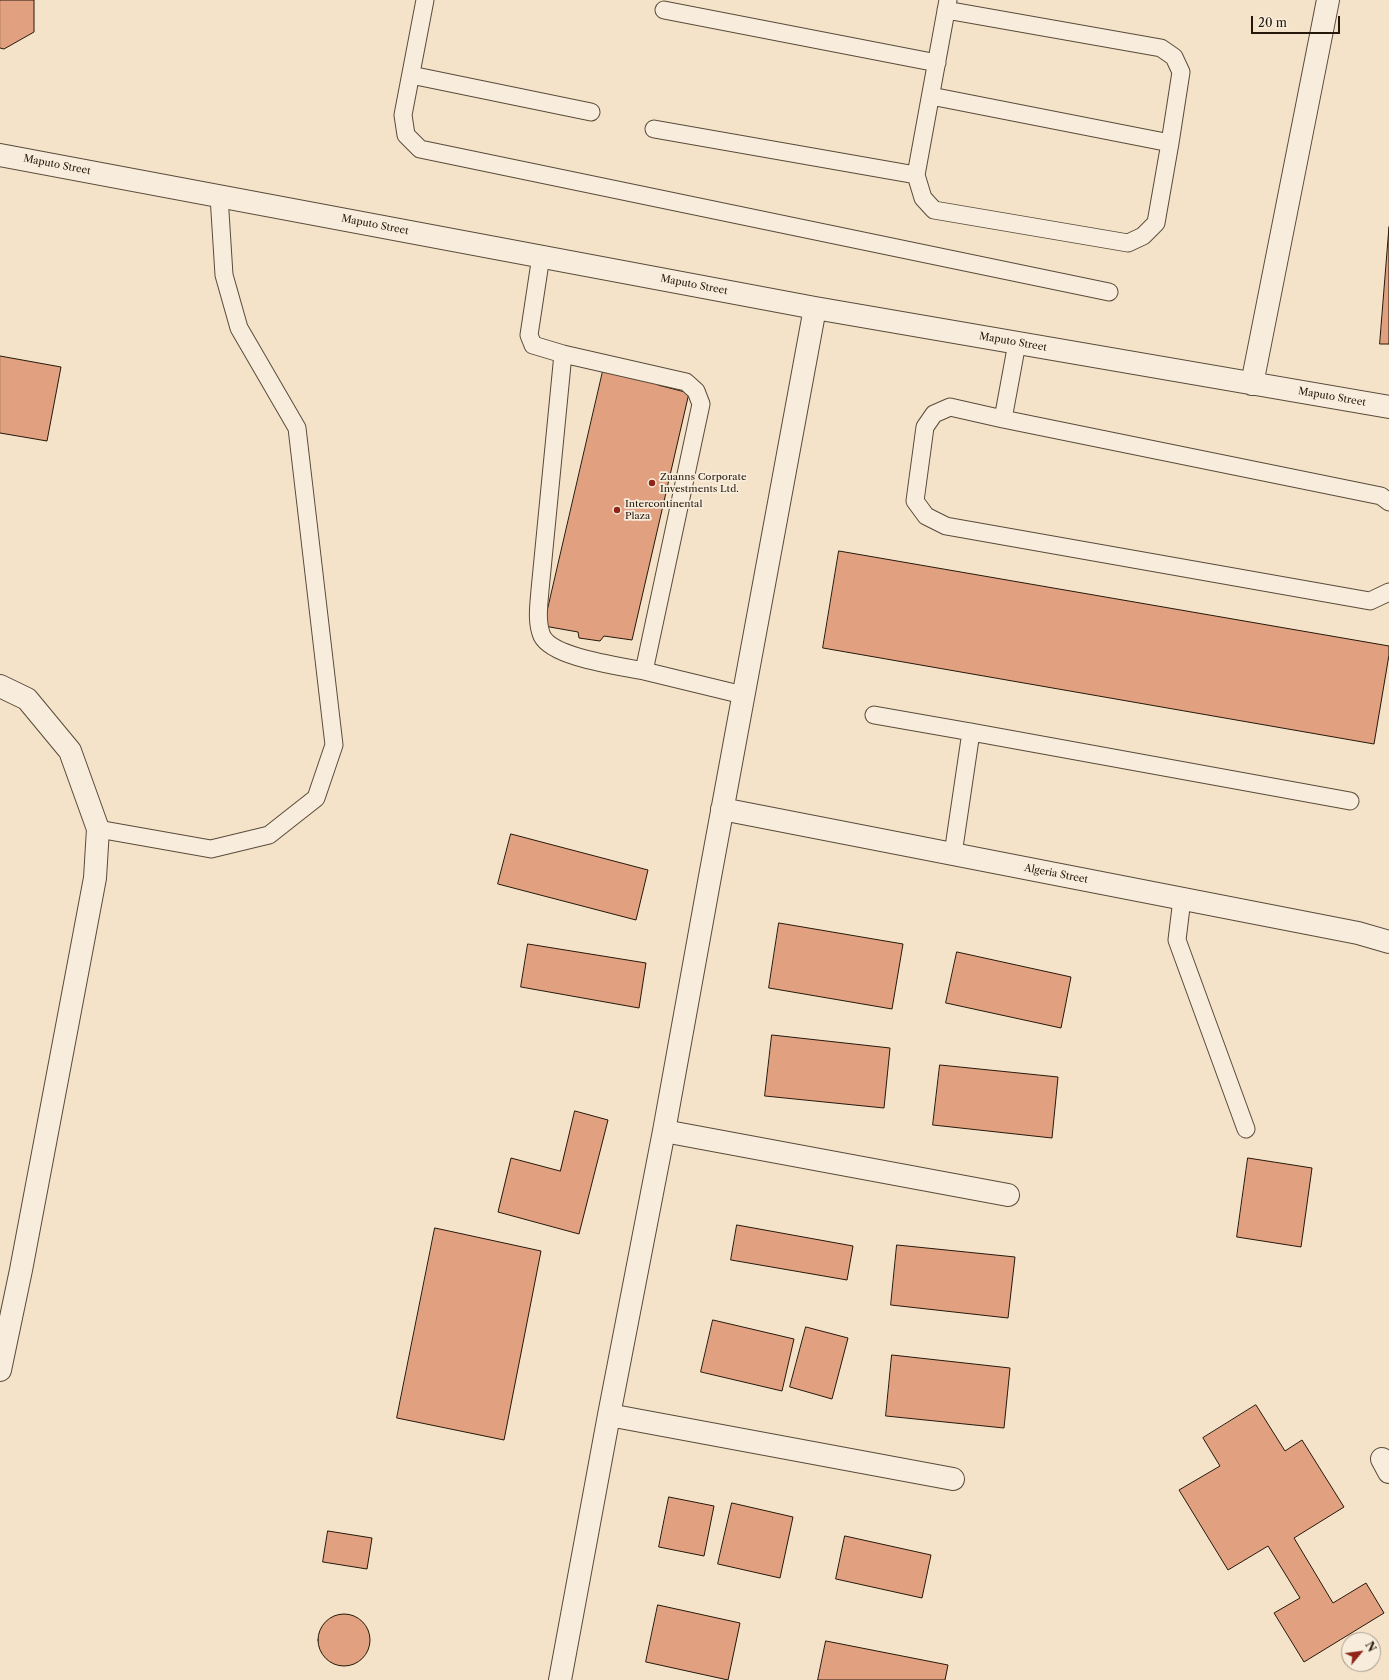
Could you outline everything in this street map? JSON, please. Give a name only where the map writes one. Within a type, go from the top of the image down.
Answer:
[{"type":"street","points":[[1252,384],[1328,0]]},
{"type":"street","name":"Maputo Street","points":[[0,155],[815,308],[1389,407]]},
{"type":"street","points":[[560,1680],[664,1131],[815,308]]},
{"type":"street","points":[[0,686],[27,699],[70,751],[98,829],[94,886],[21,1270],[0,1370]]},
{"type":"street","name":"Algeria Street","points":[[722,809],[1358,933],[1389,942]]},
{"type":"street","points":[[664,1131],[1008,1195]]},
{"type":"street","points":[[609,1415],[953,1479]]},
{"type":"lane","points":[[425,0],[403,115],[406,136],[420,149],[1109,292]]},
{"type":"lane","points":[[947,5],[1161,48],[1174,57],[1181,72],[1170,143],[1156,223],[1143,236],[1128,243],[934,210],[923,198],[916,175],[947,5]]},
{"type":"lane","points":[[664,10],[937,63]]},
{"type":"lane","points":[[411,75],[591,112]]},
{"type":"lane","points":[[931,96],[1170,143]]},
{"type":"lane","points":[[654,128],[916,175]]},
{"type":"lane","points":[[98,829],[211,849],[269,835],[316,798],[334,745],[296,428],[239,328],[224,276],[219,196]]},
{"type":"lane","points":[[541,256],[529,335],[533,345],[563,354],[686,382],[696,391],[701,404],[644,671]]},
{"type":"lane","points":[[1004,419],[1017,343]]},
{"type":"lane","points":[[563,354],[540,590],[539,617],[542,636],[552,646],[570,655],[743,695]]},
{"type":"lane","points":[[1389,502],[1381,496],[950,408],[934,414],[925,427],[915,501],[926,516],[946,526],[1370,601],[1389,592]]},
{"type":"lane","points":[[874,715],[1350,801]]},
{"type":"lane","points":[[953,854],[971,732]]},
{"type":"lane","points":[[1182,899],[1178,940],[1246,1129]]},
{"type":"building","points":[[0,0],[34,0],[34,32],[4,49],[0,48]]},
{"type":"building","points":[[1389,227],[1389,344],[1380,344]]},
{"type":"building","points":[[0,356],[61,367],[47,441],[0,433]]},
{"type":"building","name":"Intercontinental Plaza","points":[[603,371],[658,379],[658,385],[689,393],[632,640],[604,636],[600,641],[579,638],[578,632],[544,626]]},
{"type":"building","points":[[839,551],[1389,646],[1389,655],[1374,744],[823,648]]},
{"type":"building","points":[[511,834],[648,870],[636,920],[498,884]]},
{"type":"building","points":[[779,923],[903,944],[892,1009],[769,988]]},
{"type":"building","points":[[528,944],[646,963],[639,1008],[521,987]]},
{"type":"building","points":[[957,952],[1071,977],[1061,1028],[946,1003]]},
{"type":"building","points":[[772,1035],[890,1048],[884,1108],[765,1096]]},
{"type":"building","points":[[940,1065],[1058,1077],[1052,1138],[933,1125]]},
{"type":"building","points":[[575,1111],[608,1120],[579,1234],[498,1212],[511,1158],[560,1171]]},
{"type":"building","points":[[1248,1158],[1312,1168],[1301,1247],[1237,1237]]},
{"type":"building","points":[[737,1225],[853,1246],[847,1280],[731,1260]]},
{"type":"building","points":[[435,1228],[541,1251],[504,1440],[397,1418]]},
{"type":"building","points":[[897,1245],[1015,1257],[1008,1318],[891,1305]]},
{"type":"building","points":[[713,1320],[794,1339],[782,1391],[701,1372]]},
{"type":"building","points":[[806,1327],[848,1338],[832,1399],[790,1387]]},
{"type":"building","points":[[892,1355],[1010,1368],[1004,1428],[886,1416]]},
{"type":"building","points":[[1256,1405],[1285,1451],[1302,1440],[1344,1507],[1294,1538],[1333,1603],[1366,1583],[1384,1613],[1353,1632],[1341,1632],[1341,1639],[1304,1662],[1274,1613],[1300,1598],[1268,1546],[1228,1570],[1179,1490],[1220,1466],[1203,1438]]},
{"type":"building","points":[[669,1497],[714,1506],[704,1556],[659,1547]]},
{"type":"building","points":[[732,1503],[793,1517],[780,1578],[718,1564]]},
{"type":"building","points":[[328,1531],[372,1538],[367,1569],[323,1562]]},
{"type":"building","points":[[845,1536],[931,1555],[922,1598],[836,1579]]},
{"type":"building","points":[[658,1605],[740,1623],[728,1680],[646,1662]]},
{"type":"building","points":[[339,1614],[349,1614],[363,1621],[370,1635],[370,1645],[363,1659],[349,1666],[339,1666],[329,1662],[322,1655],[318,1645],[318,1635],[322,1625],[329,1618]]},
{"type":"building","points":[[826,1641],[948,1665],[945,1680],[818,1680]]},
{"type":"place","name":"Zuanns Corporate Investments Ltd.","points":[[652,483]]},
{"type":"place","name":"Intercontinental Plaza","points":[[617,510]]}]
